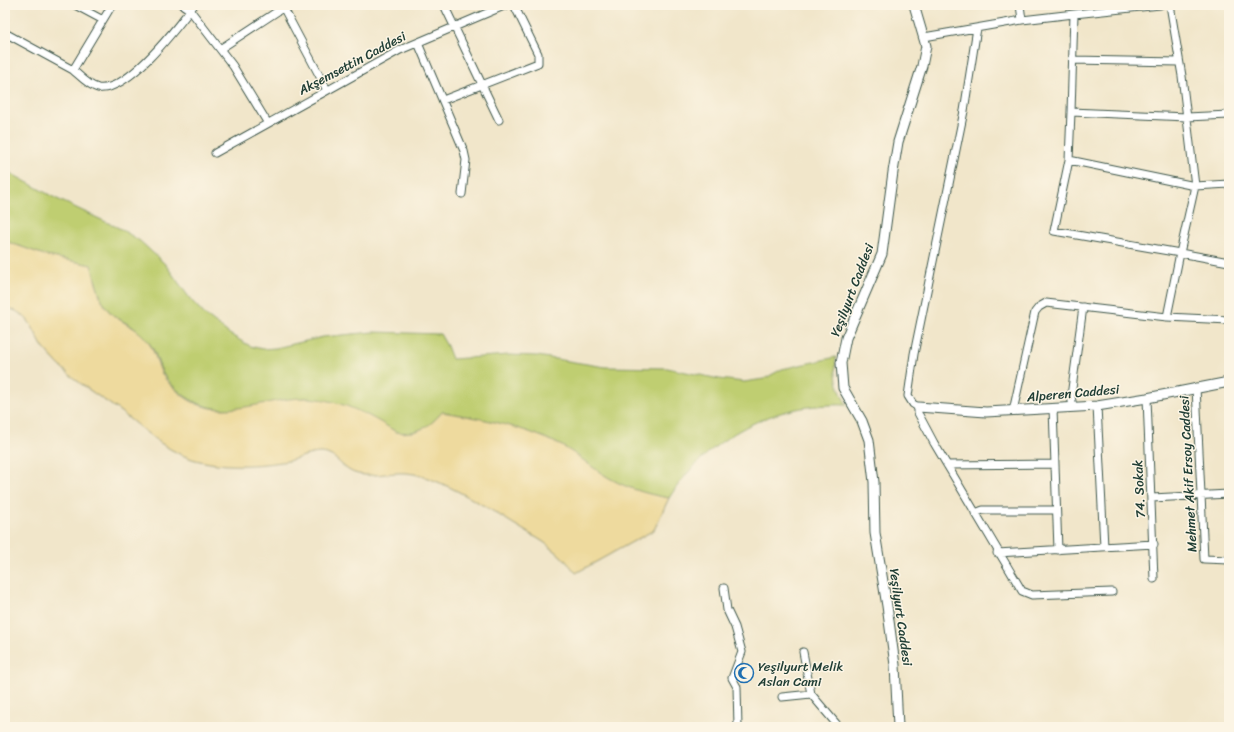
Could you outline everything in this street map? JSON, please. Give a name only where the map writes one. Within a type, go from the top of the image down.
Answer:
[{"type":"street","points":[[76,5],[103,20]]},
{"type":"street","points":[[73,70],[112,5]]},
{"type":"street","points":[[183,5],[192,8],[233,66],[267,122]]},
{"type":"street","points":[[444,5],[499,120]]},
{"type":"street","name":"Akşemsettin Caddesi","points":[[215,153],[267,122],[418,42],[506,5]]},
{"type":"street","points":[[443,100],[538,63],[538,54],[514,5]]},
{"type":"street","name":"Yeşilyurt Caddesi","points":[[898,727],[895,665],[875,533],[874,482],[869,440],[862,421],[843,388],[841,363],[846,338],[882,254],[897,149],[922,66],[926,46],[914,5]]},
{"type":"street","points":[[1020,5],[1022,20]]},
{"type":"street","points":[[924,37],[1022,20],[1160,5]]},
{"type":"street","points":[[1167,317],[1195,186],[1187,118],[1170,5]]},
{"type":"street","points":[[220,49],[284,6],[326,90]]},
{"type":"street","points":[[5,33],[73,70],[94,87],[102,88],[111,86],[133,72],[157,51],[192,8]]},
{"type":"street","points":[[1074,14],[1068,160],[1054,231],[1229,262]]},
{"type":"street","points":[[977,28],[961,126],[907,391],[910,401],[918,407],[918,413],[947,465],[997,553],[1019,588],[1028,594],[1112,592]]},
{"type":"street","points":[[418,42],[443,100],[466,160],[462,194]]},
{"type":"street","points":[[1073,60],[1179,62]]},
{"type":"street","points":[[1071,112],[1187,118],[1229,115]]},
{"type":"street","points":[[1068,160],[1195,186],[1229,184]]},
{"type":"street","points":[[1013,411],[1035,312],[1039,307],[1046,303],[1167,317],[1229,320]]},
{"type":"street","points":[[1073,408],[1071,396],[1083,307]]},
{"type":"street","name":"Alperen Caddesi","points":[[918,407],[986,412],[1073,408],[1097,406],[1147,398],[1196,387],[1229,382]]},
{"type":"street","name":"Mehmet Akif Ersoy Caddesi","points":[[1196,387],[1204,559],[1229,560]]},
{"type":"street","name":"74. Sokak","points":[[1147,398],[1154,544],[1154,579]]},
{"type":"street","points":[[1097,406],[1104,547]]},
{"type":"street","points":[[1052,408],[1056,464],[1058,550]]},
{"type":"street","points":[[947,465],[1056,464]]},
{"type":"street","points":[[1152,498],[1229,494]]},
{"type":"street","points":[[975,512],[983,510],[1056,510]]},
{"type":"street","points":[[997,553],[1154,544]]},
{"type":"street","points":[[724,588],[727,610],[735,627],[742,652],[732,678],[737,687],[738,727]]},
{"type":"street","points":[[803,652],[811,694],[839,727]]},
{"type":"street","points":[[782,696],[811,694]]},
{"type":"green space","points":[[5,170],[55,198],[121,229],[140,241],[165,264],[191,300],[206,316],[231,335],[250,346],[262,349],[276,348],[323,337],[373,332],[440,334],[452,359],[509,355],[537,356],[605,367],[667,368],[719,379],[744,382],[764,379],[782,369],[836,357],[837,382],[847,405],[820,406],[794,410],[769,417],[746,427],[703,457],[685,476],[669,498],[642,492],[625,486],[601,473],[568,450],[543,437],[515,427],[471,417],[442,412],[433,422],[422,429],[403,433],[396,432],[375,419],[352,409],[316,399],[304,398],[248,408],[214,408],[197,403],[182,394],[167,379],[162,371],[153,348],[148,341],[130,325],[110,312],[106,307],[100,296],[91,265],[47,256],[5,241]]},
{"type":"sand","points":[[5,241],[47,256],[91,265],[101,299],[105,306],[114,316],[135,329],[146,339],[155,355],[165,379],[183,396],[197,404],[212,408],[227,409],[242,408],[289,399],[316,399],[352,408],[375,419],[396,432],[403,433],[422,429],[433,422],[442,412],[471,417],[515,427],[543,437],[568,450],[601,473],[625,486],[642,492],[669,498],[654,530],[576,573],[561,556],[541,540],[471,498],[428,478],[407,473],[372,475],[358,474],[352,472],[331,456],[321,453],[288,461],[252,465],[216,464],[181,455],[161,444],[117,409],[72,377],[58,364],[41,344],[28,321],[19,313],[5,307]]},
{"type":"place","name":"Yeşilyurt Melik Aslan Cami","points":[[744,673]]}]
